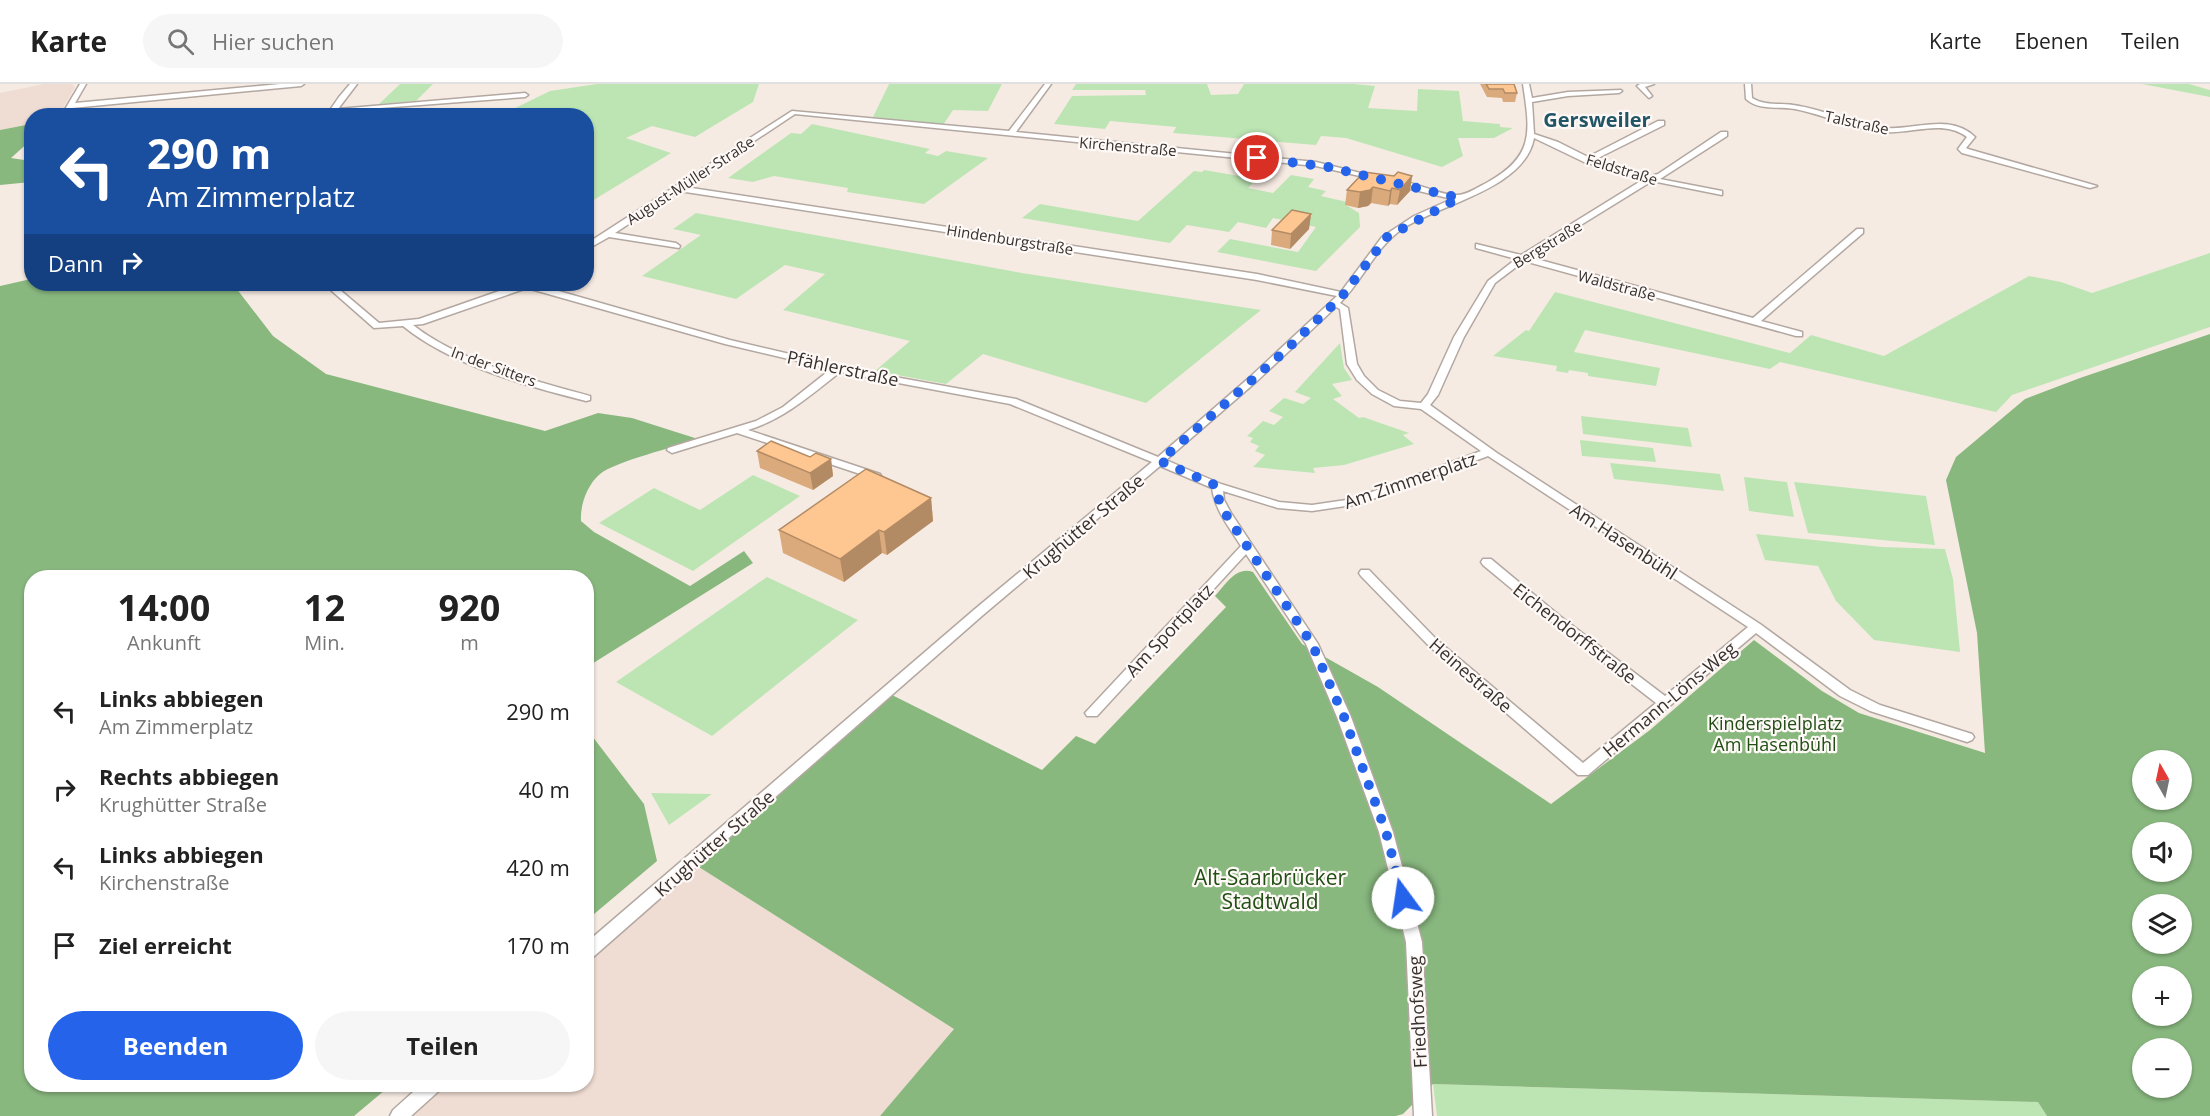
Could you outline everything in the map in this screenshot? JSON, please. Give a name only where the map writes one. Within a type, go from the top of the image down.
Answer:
[{"type":"street","points":[[70,106],[83,84]]},
{"type":"street","points":[[70,106],[301,84]]},
{"type":"street","points":[[337,108],[341,98],[354,84]]},
{"type":"street","points":[[1010,135],[1048,84]]},
{"type":"street","name":"Krughütter Straße","points":[[594,946],[978,613],[1160,461],[1285,351],[1338,299],[1387,237],[1512,168],[1526,154],[1530,135],[1526,84]]},
{"type":"street","points":[[1581,84],[1592,93]]},
{"type":"street","points":[[1649,96],[1641,86],[1651,84]]},
{"type":"street","name":"Talstraße","points":[[1748,84],[1749,99],[1756,103],[1793,107],[1888,131],[1935,127],[1956,129],[1971,137],[1962,149],[1965,152],[2093,186]]},
{"type":"street","points":[[1528,101],[1619,91]]},
{"type":"street","points":[[362,108],[525,95]]},
{"type":"street","name":"Kirchenstraße","points":[[794,112],[1316,164],[1459,198]]},
{"type":"street","name":"August-Müller-Straße","points":[[594,243],[794,112]]},
{"type":"street","points":[[1587,160],[1661,123]]},
{"type":"street","name":"Bergstraße","points":[[1424,406],[1431,399],[1459,336],[1492,281],[1521,259],[1650,179],[1661,176],[1724,134]]},
{"type":"street","name":"Feldstraße","points":[[1530,135],[1544,138],[1587,160],[1650,179],[1719,193]]},
{"type":"street","name":"Hindenburgstraße","points":[[676,188],[1257,277],[1338,299]]},
{"type":"street","points":[[1755,321],[1860,231]]},
{"type":"street","points":[[608,234],[676,246]]},
{"type":"street","name":"Waldstraße","points":[[1479,246],[1799,334]]},
{"type":"street","points":[[336,291],[377,326],[406,324],[439,317],[508,291]]},
{"type":"street","name":"Pfählerstraße","points":[[551,291],[728,342],[839,368],[1012,401],[1160,461]]},
{"type":"street","name":"Am Hasenbühl","points":[[1338,299],[1344,308],[1352,364],[1364,383],[1390,401],[1424,406],[1488,452],[1756,627],[1833,685],[1857,700],[1967,737]]},
{"type":"street","name":"In der Sitters","points":[[406,324],[416,334],[465,358],[586,398]]},
{"type":"street","points":[[672,450],[740,431],[787,409],[839,368]]},
{"type":"street","points":[[740,431],[877,476],[863,486]]},
{"type":"street","name":"Am Zimmerplatz","points":[[1160,461],[1217,486],[1278,505],[1302,507],[1335,506],[1355,501],[1488,452]]},
{"type":"street","name":"Friedhofsweg","points":[[1217,486],[1219,500],[1225,513],[1312,644],[1344,717],[1386,832],[1414,942],[1423,1116]]},
{"type":"street","name":"Am Sportplatz","points":[[1092,713],[1246,547]]},
{"type":"street","name":"Eichendorffstraße","points":[[1487,562],[1557,620],[1665,703]]},
{"type":"street","name":"Heinestraße","points":[[1365,573],[1433,643],[1583,771]]},
{"type":"street","name":"Hermann-Löns-Weg","points":[[1583,771],[1756,627]]},
{"type":"street","points":[[399,1116],[426,1092]]},
{"type":"shaded area","points":[[44,84],[72,84],[75,87],[63,108],[24,108],[24,125],[0,130],[0,93]]},
{"type":"shaded area","points":[[691,862],[954,1029],[880,1116],[406,1116],[433,1092],[594,1092],[594,949]]},
{"type":"green space","points":[[400,84],[433,84],[416,101],[379,104]]},
{"type":"green space","points":[[597,84],[759,84],[753,102],[695,137],[652,126],[626,138],[671,153],[594,200],[594,108],[515,108],[550,91]]},
{"type":"green space","points":[[889,84],[1002,84],[988,111],[953,110],[943,125],[873,117]]},
{"type":"green space","points":[[1076,84],[1207,84],[1211,95],[1238,94],[1244,84],[1354,84],[1375,86],[1368,108],[1417,111],[1418,89],[1459,91],[1463,121],[1500,124],[1500,127],[1513,128],[1494,138],[1458,138],[1463,156],[1442,167],[1346,138],[1321,136],[1316,145],[1173,133],[1176,127],[1110,121],[1105,129],[1054,124],[1072,96],[1146,95],[1145,90],[1072,90]]},
{"type":"green space","points":[[2142,84],[2189,84],[2210,90],[2210,97]]},
{"type":"green space","points":[[812,124],[930,149],[925,153],[938,156],[946,151],[988,158],[924,204],[847,192],[848,188],[774,176],[753,182],[728,178],[791,133],[801,134]]},
{"type":"green space","points":[[24,125],[24,146],[11,158],[24,160],[24,183],[0,185],[0,130]]},
{"type":"green space","points":[[1204,170],[1257,179],[1248,188],[1273,193],[1291,175],[1314,179],[1308,187],[1326,191],[1321,196],[1347,202],[1346,205],[1359,213],[1360,227],[1316,271],[1217,252],[1230,239],[1298,252],[1316,227],[1273,218],[1266,228],[1238,222],[1229,232],[1187,225],[1170,243],[1022,218],[1040,204],[1138,221],[1194,171]]},
{"type":"green space","points":[[696,213],[1022,273],[1261,310],[1146,403],[983,354],[946,384],[875,371],[910,341],[783,310],[825,274],[785,265],[736,299],[642,276],[701,235],[673,229]]},
{"type":"green space","points":[[2210,253],[2210,327],[2012,395],[1996,412],[1780,362],[1770,369],[1585,330],[1574,352],[1660,368],[1656,386],[1588,376],[1588,373],[1569,370],[1568,373],[1556,371],[1557,366],[1493,356],[1526,330],[1529,331],[1555,292],[1790,353],[1811,335],[1884,356],[2029,276],[2061,282],[2092,293]]},
{"type":"green space","points":[[24,281],[24,291],[238,291],[273,336],[326,374],[545,431],[598,413],[632,418],[698,439],[632,459],[600,474],[591,484],[585,496],[581,521],[594,532],[690,586],[744,551],[753,563],[594,663],[594,570],[24,570],[24,1092],[383,1092],[354,1116],[0,1116],[0,286]]},
{"type":"green space","name":"Alt-Saarbrücker Stadtwald","points":[[2210,334],[2210,1116],[2047,1116],[2038,1102],[1433,1084],[1403,1114],[1396,1116],[880,1116],[954,1029],[691,862],[890,694],[1042,770],[1076,736],[1095,744],[1226,607],[1215,596],[1232,577],[1247,571],[1253,572],[1302,644],[1378,687],[1551,804],[1650,730],[1754,640],[1822,691],[1859,713],[1985,753],[1977,633],[1946,480],[1956,457],[2025,399]]},
{"type":"green space","points":[[1340,343],[1344,368],[1352,380],[1332,384],[1342,396],[1333,399],[1359,418],[1363,417],[1409,433],[1403,435],[1414,444],[1344,465],[1313,468],[1315,473],[1253,467],[1265,455],[1255,451],[1259,446],[1250,442],[1253,438],[1247,436],[1263,421],[1274,425],[1283,417],[1269,411],[1284,398],[1303,404],[1311,398],[1295,392]]},
{"type":"green space","points":[[1581,416],[1688,428],[1692,447],[1583,434]]},
{"type":"green space","points":[[1580,440],[1653,448],[1656,462],[1582,456]]},
{"type":"green space","points":[[1610,463],[1720,474],[1724,491],[1614,479]]},
{"type":"green space","points":[[753,475],[800,496],[693,571],[599,523],[654,488],[700,510]]},
{"type":"green space","points":[[1744,477],[1787,482],[1794,517],[1749,511]]},
{"type":"green space","points":[[1794,482],[1926,496],[1935,545],[1808,533]]},
{"type":"green space","points":[[1756,534],[1882,547],[1945,549],[1953,579],[1960,652],[1874,640],[1836,601],[1818,566],[1765,560]]},
{"type":"green space","points":[[767,577],[858,620],[712,736],[616,682]]},
{"type":"green space","points":[[594,738],[644,804],[657,861],[594,914]]},
{"type":"green space","points":[[651,793],[712,794],[669,825]]},
{"type":"green space","points":[[1433,1084],[2038,1102],[2047,1116],[1437,1116]]},
{"type":"building","points":[[1486,84],[1514,84],[1517,93],[1505,93],[1503,89],[1489,89]]},
{"type":"building","points":[[1364,172],[1394,176],[1398,172],[1412,176],[1400,190],[1392,188],[1390,191],[1373,187],[1360,192],[1347,190]]},
{"type":"building","points":[[1292,210],[1311,214],[1291,234],[1272,230]]},
{"type":"building","points":[[771,441],[810,457],[816,453],[831,459],[810,473],[757,451]]},
{"type":"building","points":[[866,469],[931,498],[884,532],[879,530],[840,559],[779,530]]},
{"type":"district","name":"Gersweiler","points":[[1597,119]]},
{"type":"route","points":[[1257,158],[1316,164],[1352,171],[1459,198],[1387,237],[1343,295],[1285,351],[1160,461],[1217,486],[1219,500],[1225,513],[1312,644],[1344,717],[1386,832],[1403,898]]},
{"type":"park label","name":"Kinderspielplatz Am Hasenbühl","points":[[1775,733]]}]
